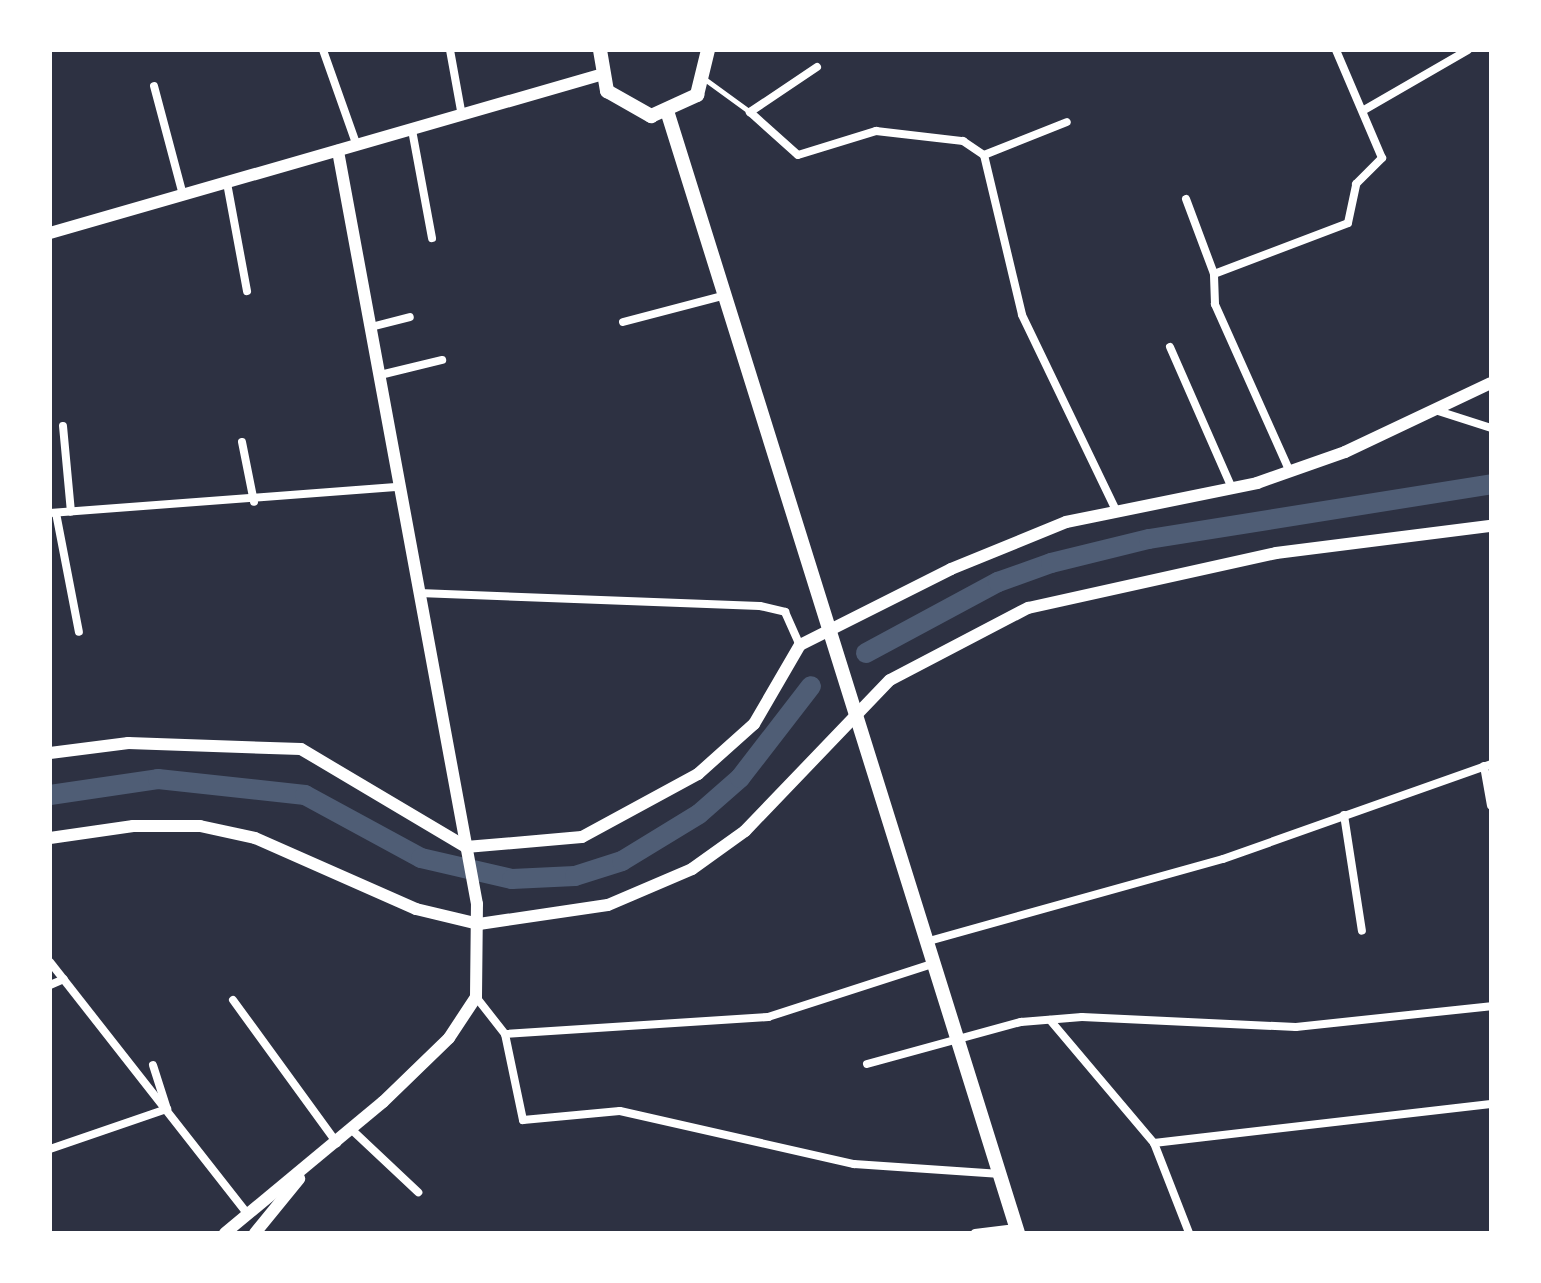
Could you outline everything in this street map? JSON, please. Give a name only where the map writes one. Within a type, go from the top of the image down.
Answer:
[{"type":"main road","points":[[600,50],[600,75],[619,104],[668,114],[684,107],[706,80],[708,50]]},
{"type":"main road","points":[[668,114],[1017,1230]]},
{"type":"street","points":[[323,50],[357,146]]},
{"type":"street","points":[[450,50],[462,116]]},
{"type":"street","points":[[1214,274],[1348,223],[1356,184],[1382,158],[1336,50]]},
{"type":"street","points":[[1364,110],[1468,50]]},
{"type":"street","points":[[817,67],[750,112],[798,155],[876,131],[963,141],[984,155],[1022,315],[1117,512]]},
{"type":"street","points":[[50,233],[600,75]]},
{"type":"street","points":[[154,86],[183,195]]},
{"type":"street","points":[[984,155],[1067,122]]},
{"type":"street","points":[[412,130],[432,238]]},
{"type":"street","points":[[225,1233],[246,1212],[352,1130],[449,1038],[476,997],[477,904],[338,151]]},
{"type":"street","points":[[227,183],[247,291]]},
{"type":"street","points":[[1186,199],[1214,274],[1224,327],[1290,472]]},
{"type":"street","points":[[623,322],[726,295]]},
{"type":"street","points":[[371,327],[410,317]]},
{"type":"street","points":[[1170,347],[1232,488]]},
{"type":"street","points":[[380,375],[442,360]]},
{"type":"street","points":[[800,645],[831,640],[951,569],[1066,522],[1232,488],[1290,472],[1491,383]]},
{"type":"street","points":[[1435,410],[1491,428]]},
{"type":"street","points":[[63,426],[71,512]]},
{"type":"street","points":[[242,442],[254,502]]},
{"type":"street","points":[[79,632],[53,513],[254,502],[399,487]]},
{"type":"street","points":[[50,838],[133,826],[200,826],[255,838],[416,909],[479,924],[608,905],[692,869],[745,831],[890,680],[1028,608],[1276,553],[1491,526]]},
{"type":"street","points":[[419,593],[760,606],[785,612],[800,645]]},
{"type":"street","points":[[50,753],[128,743],[301,749],[466,847],[582,837],[639,811],[698,774],[754,724],[800,645]]},
{"type":"street","points":[[929,941],[1084,892],[1223,859],[1487,765],[1491,805]]},
{"type":"street","points":[[1344,815],[1362,931]]},
{"type":"street","points":[[50,962],[246,1212]]},
{"type":"street","points":[[505,1034],[768,1017],[936,963]]},
{"type":"street","points":[[50,985],[64,979]]},
{"type":"street","points":[[476,997],[505,1034],[523,1120],[620,1111],[854,1164],[1001,1174]]},
{"type":"street","points":[[233,1000],[338,1143]]},
{"type":"street","points":[[867,1064],[958,1037],[1050,1020],[1296,1027],[1491,1006]]},
{"type":"street","points":[[1050,1020],[1154,1143],[1189,1233]]},
{"type":"street","points":[[153,1065],[167,1109]]},
{"type":"street","points":[[1154,1143],[1491,1104]]},
{"type":"street","points":[[50,1149],[167,1109]]},
{"type":"street","points":[[352,1130],[418,1192]]},
{"type":"street","points":[[255,1233],[308,1167]]},
{"type":"street","points":[[975,1233],[1017,1230]]},
{"type":"lane","points":[[706,80],[750,112]]},
{"type":"waterway","points":[[866,653],[998,582],[1051,563],[1149,539],[1491,484]]},
{"type":"waterway","points":[[50,795],[158,779],[305,795],[421,858],[512,879],[575,876],[622,861],[699,814],[740,778],[811,686]]}]
